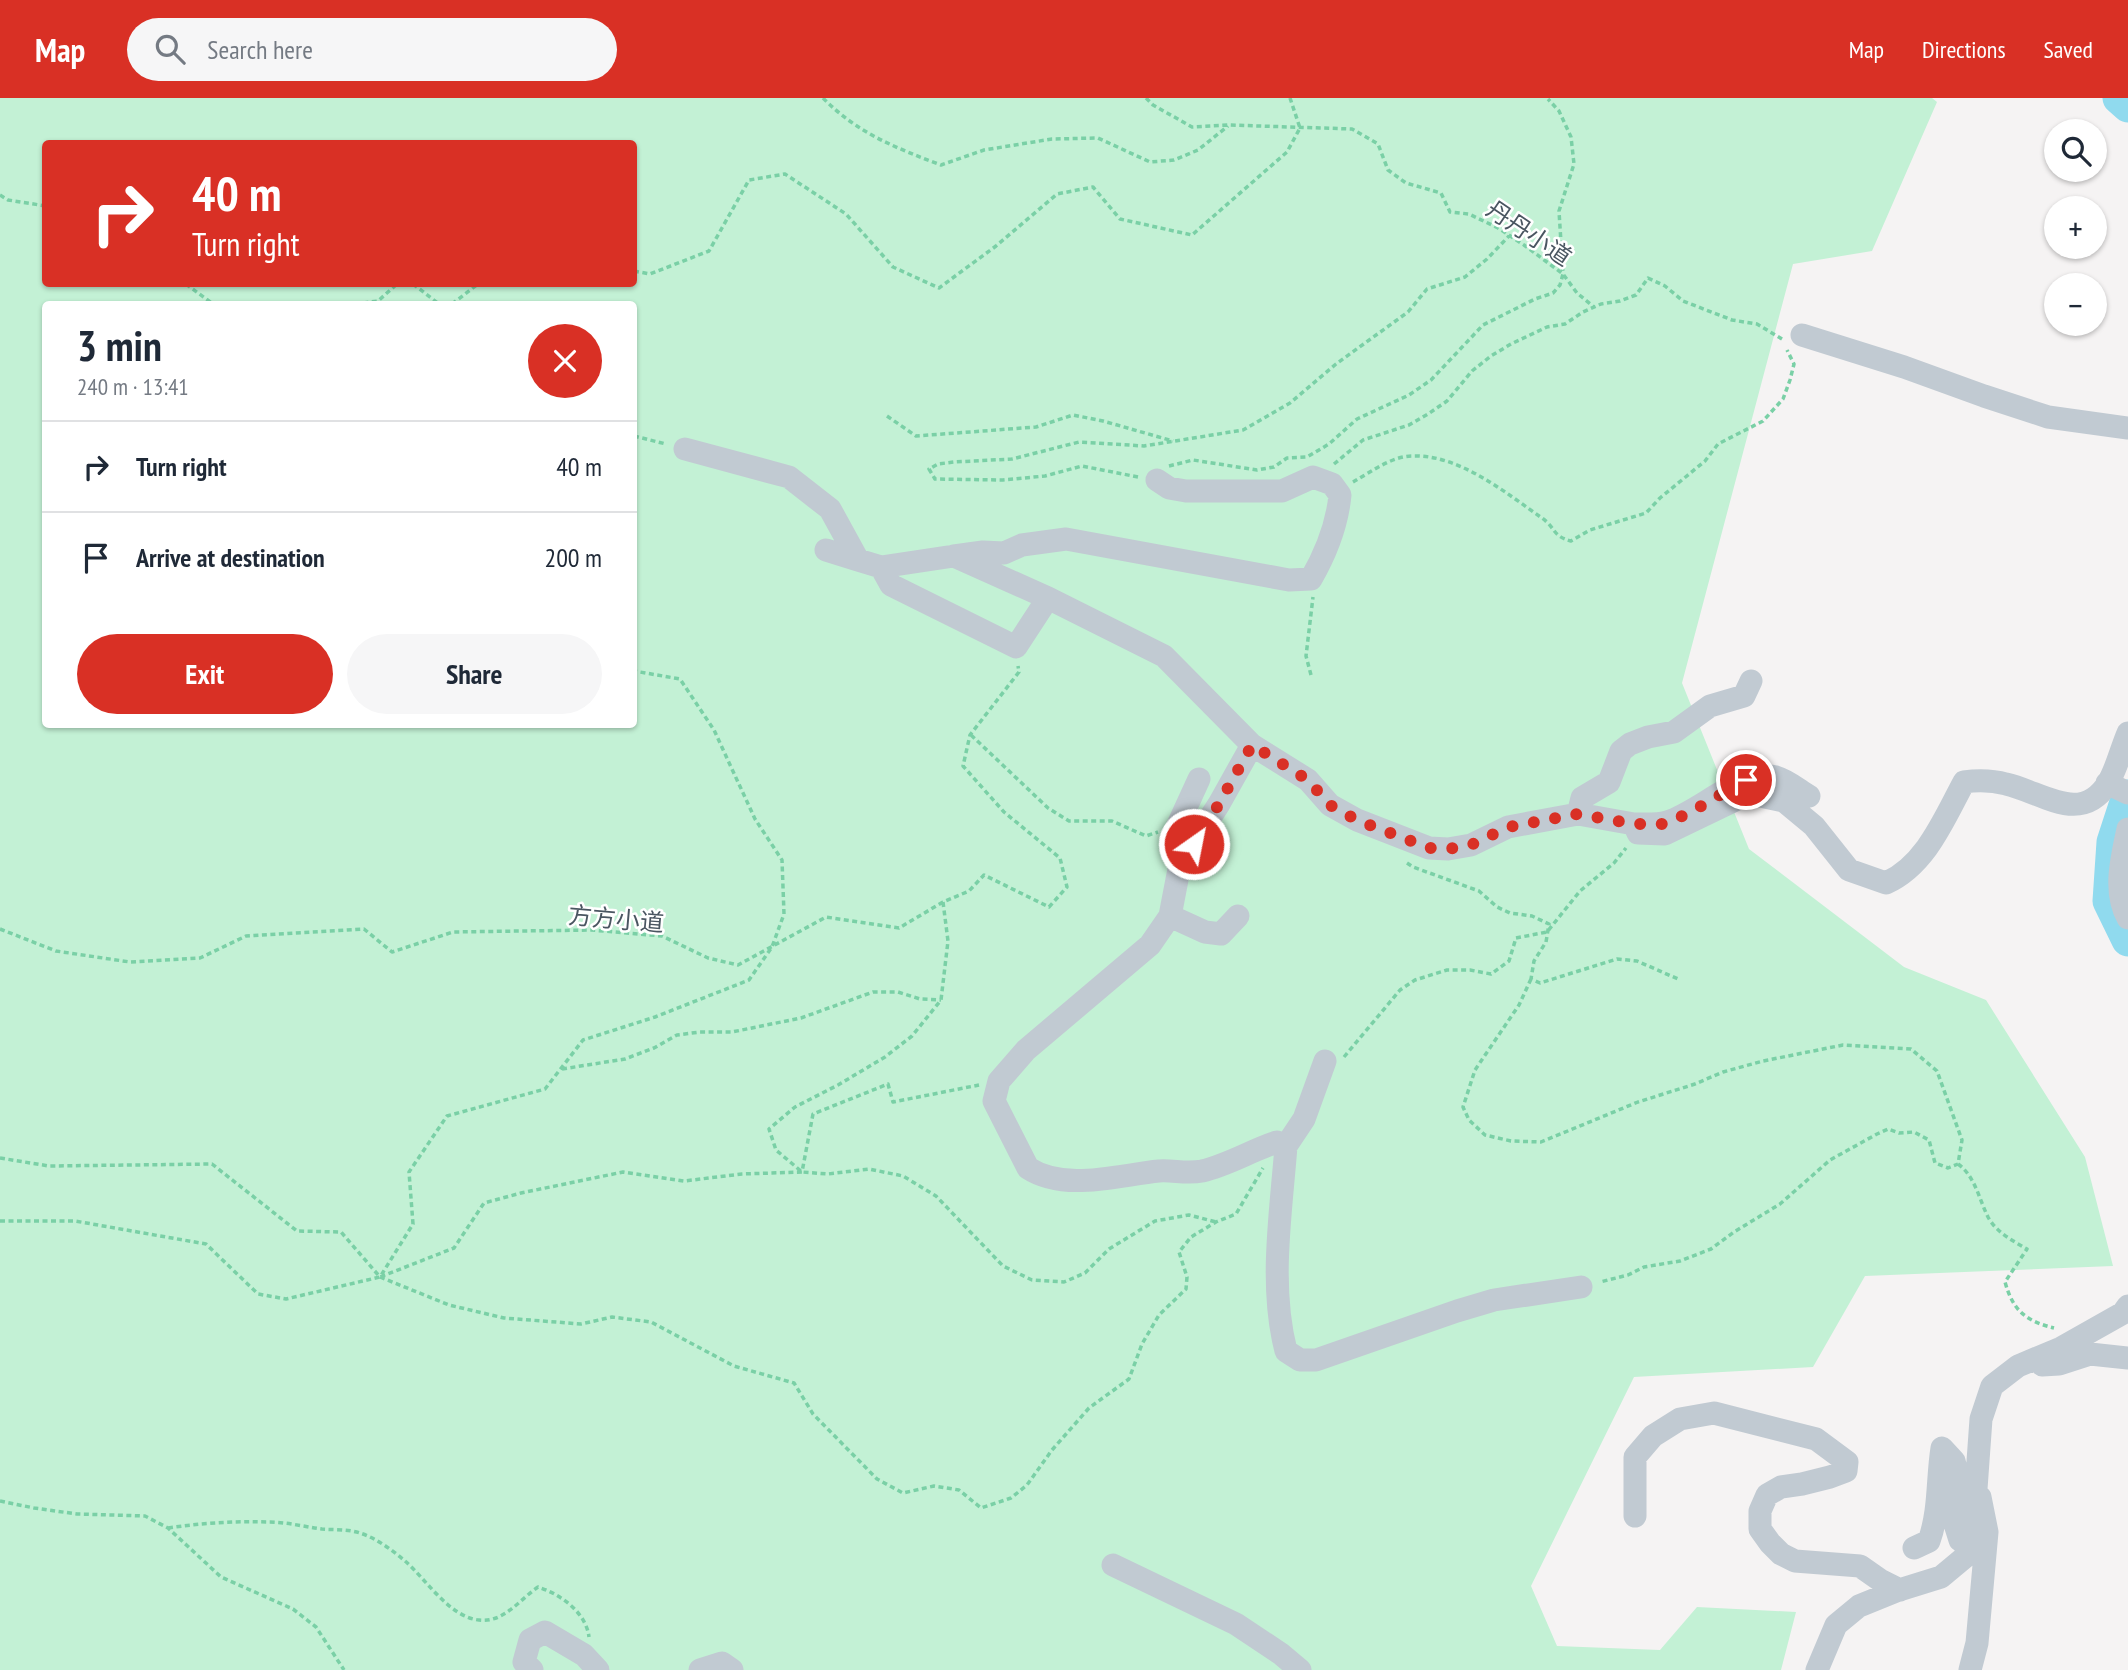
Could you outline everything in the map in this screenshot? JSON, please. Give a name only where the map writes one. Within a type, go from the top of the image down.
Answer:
[{"type":"street","points":[[1792,337],[1904,366],[2048,417],[2128,428]]},
{"type":"street","points":[[685,449],[789,477],[831,509],[858,560]]},
{"type":"street","points":[[826,550],[881,567],[983,552],[1004,553],[1022,545],[1066,539],[1289,580],[1311,579],[1323,558],[1339,512],[1340,495],[1336,489],[1332,484],[1313,477],[1282,491],[1186,491],[1168,488],[1157,480]]},
{"type":"street","points":[[954,556],[1048,598],[1164,656],[1252,745],[1308,780],[1330,805],[1357,820],[1429,848],[1448,849],[1471,845],[1508,827],[1578,814],[1665,834],[1748,794],[1784,801],[1814,826],[1849,870],[1886,883],[1908,869],[1930,845],[1964,782],[1983,779],[2008,784],[2069,805],[2090,802],[2118,788],[2128,733]]},
{"type":"street","points":[[881,567],[891,585],[1016,647],[1048,598]]},
{"type":"street","points":[[1578,814],[1582,798],[1609,782],[1621,751],[1630,744],[1674,732],[1710,706],[1744,696],[1751,681]]},
{"type":"street","points":[[1181,863],[1219,804],[1252,745]]},
{"type":"street","points":[[1636,828],[1664,824],[1689,813],[1746,780],[1765,776],[1779,777],[1809,796]]},
{"type":"street","points":[[1199,779],[1177,827],[1181,863],[1170,916],[1150,945],[1026,1050],[999,1081],[994,1101],[1028,1168],[1037,1174],[1077,1181],[1163,1171],[1182,1173],[1202,1171],[1282,1144],[1304,1119],[1321,1071]]},
{"type":"street","points":[[2128,829],[2119,886],[2128,918]]},
{"type":"street","points":[[1170,916],[1205,932],[1221,934],[1238,916]]},
{"type":"street","points":[[1282,1144],[1278,1300],[1286,1351],[1300,1360],[1316,1360],[1494,1300],[1581,1287]]},
{"type":"street","points":[[1817,1670],[1836,1625],[1859,1606],[1941,1577],[1965,1557],[1975,1503],[1981,1419],[1993,1386],[2018,1366],[2061,1348],[2123,1313],[2128,1306]]},
{"type":"street","points":[[2018,1366],[2059,1364],[2090,1354],[2128,1358]]},
{"type":"street","points":[[1635,1516],[1635,1457],[1653,1436],[1680,1419],[1714,1413],[1816,1438],[1847,1462],[1846,1471],[1830,1477],[1781,1486],[1767,1495],[1760,1511],[1760,1529],[1782,1554],[1795,1561],[1860,1566],[1900,1590]]},
{"type":"street","points":[[1914,1548],[1929,1541],[1936,1521],[1938,1470],[1942,1448],[1954,1461],[1958,1476],[1959,1496],[1955,1524],[1965,1557]]},
{"type":"street","points":[[1969,1670],[1977,1643],[1987,1532],[1977,1480]]},
{"type":"street","points":[[1113,1566],[1236,1624],[1300,1670]]},
{"type":"street","points":[[532,1670],[524,1662],[530,1640],[545,1632],[584,1655],[596,1668]]},
{"type":"street","points":[[700,1670],[722,1663],[732,1670]]},
{"type":"path","points":[[823,98],[865,133],[941,165],[985,150],[1052,139],[1098,138],[1150,162],[1174,160],[1198,150],[1230,125]]},
{"type":"path","name":"丹丹小道","points":[[1146,98],[1153,105],[1192,127],[1230,125],[1352,129],[1378,144],[1388,170],[1406,183],[1441,193],[1450,212],[1469,214],[1509,236],[1563,274],[1577,293],[1594,307]]},
{"type":"path","points":[[637,272],[650,274],[709,251],[749,180],[785,174],[846,214],[894,267],[939,288],[996,246],[1057,194],[1093,187],[1120,219],[1192,235],[1287,152],[1300,128],[1290,98]]},
{"type":"path","points":[[1274,467],[1287,458],[1307,457],[1329,444],[1357,419],[1409,396],[1431,380],[1483,325],[1516,307],[1553,293],[1560,285],[1563,274],[1559,211],[1574,164],[1571,137],[1559,111],[1548,99]]},
{"type":"path","points":[[0,195],[8,200],[42,205]]},
{"type":"path","points":[[1336,489],[1391,461],[1411,456],[1441,460],[1478,475],[1547,521],[1560,538],[1571,541],[1590,530],[1646,513],[1705,461],[1718,443],[1763,421],[1783,399],[1794,364],[1792,337],[1757,324],[1732,320],[1683,301],[1665,286],[1648,278],[1636,295],[1594,307],[1564,324],[1528,335],[1491,356],[1472,372],[1447,401],[1428,414],[1409,425],[1363,440],[1338,463],[1313,477],[1274,467],[1257,470],[1193,460],[1164,469],[1157,480],[1082,466],[1045,476],[1003,480],[935,479],[929,470],[938,464],[1012,459],[1079,442],[1144,446],[1242,430],[1290,403],[1336,363],[1408,312],[1427,289],[1465,277],[1509,236]]},
{"type":"path","points":[[190,287],[209,301]]},
{"type":"path","points":[[378,301],[394,287]]},
{"type":"path","points":[[417,287],[435,301]]},
{"type":"path","points":[[456,301],[474,287]]},
{"type":"path","points":[[887,416],[916,436],[1036,427],[1073,415],[1175,442]]},
{"type":"path","points":[[637,437],[685,449]]},
{"type":"path","points":[[1311,579],[1313,600],[1306,656],[1311,675]]},
{"type":"path","name":"方方小道","points":[[0,929],[56,951],[130,962],[200,958],[246,936],[364,929],[392,952],[453,932],[591,930],[662,936],[708,958],[738,965],[826,917],[899,928],[943,902],[969,891],[984,875],[1049,907],[1067,887],[1059,858],[1004,812],[963,766],[970,734],[1018,671],[1016,647]]},
{"type":"path","points":[[380,1278],[413,1224],[410,1172],[447,1116],[545,1089],[583,1040],[655,1017],[749,980],[772,947],[784,914],[782,860],[755,819],[714,730],[680,679],[637,672]]},
{"type":"path","points":[[970,734],[1048,808],[1069,821],[1112,821],[1146,836],[1177,827]]},
{"type":"path","points":[[1321,1071],[1336,1073],[1345,1054],[1400,990],[1415,980],[1447,970],[1491,974],[1509,961],[1516,938],[1547,932],[1580,891],[1614,863],[1636,828]]},
{"type":"path","points":[[1405,861],[1413,867],[1479,891],[1496,906],[1510,913],[1532,916],[1549,924],[1546,942],[1534,961],[1531,979],[1519,1005],[1475,1070],[1462,1107],[1469,1120],[1485,1135],[1511,1141],[1542,1142],[1638,1102],[1763,1061],[1843,1045],[1910,1049],[1937,1071],[1962,1140],[1958,1164]]},
{"type":"path","points":[[802,1172],[776,1150],[769,1129],[795,1107],[885,1057],[912,1036],[941,1000],[948,941],[943,902]]},
{"type":"path","points":[[1531,979],[1540,983],[1617,959],[1637,961],[1678,979]]},
{"type":"path","points":[[560,1069],[625,1059],[654,1048],[677,1035],[732,1032],[801,1018],[873,992],[898,992],[920,999],[941,1000]]},
{"type":"path","points":[[802,1172],[813,1114],[888,1084],[893,1102],[999,1081]]},
{"type":"path","points":[[1581,1287],[1628,1275],[1644,1267],[1680,1261],[1711,1249],[1780,1204],[1842,1152],[1888,1129],[1899,1133],[1914,1132],[1929,1140],[1935,1163],[1948,1168],[1958,1164]]},
{"type":"path","points":[[0,1158],[49,1166],[212,1164],[297,1231],[341,1232],[380,1278],[449,1305],[504,1318],[581,1324],[612,1317],[651,1322],[734,1366],[794,1383],[813,1414],[877,1479],[902,1493],[934,1486],[959,1490],[981,1508],[1011,1498],[1027,1485],[1052,1450],[1089,1408],[1129,1379],[1142,1344],[1159,1315],[1186,1289],[1180,1252],[1191,1237],[1236,1214],[1282,1144]]},
{"type":"path","points":[[1958,1164],[1965,1169],[1989,1219],[2004,1235],[2026,1249],[2005,1282],[2008,1294],[2021,1314],[2036,1323],[2058,1328]]},
{"type":"path","points":[[0,1222],[75,1221],[206,1244],[258,1294],[286,1299],[380,1278],[454,1248],[484,1203],[623,1172],[684,1181],[743,1174],[828,1174],[869,1168],[903,1176],[936,1196],[1003,1266],[1032,1280],[1064,1282],[1085,1273],[1109,1249],[1155,1221],[1189,1215],[1216,1222]]},
{"type":"path","points":[[0,1501],[78,1514],[145,1516],[168,1528],[221,1577],[293,1609],[316,1627],[344,1670]]},
{"type":"path","points":[[168,1528],[195,1524],[271,1522],[358,1532],[372,1538],[407,1562],[425,1584],[447,1604],[476,1620],[502,1616],[538,1587],[569,1603],[589,1631],[596,1668]]},
{"type":"green space","points":[[0,98],[1932,98],[1937,102],[1872,251],[1793,264],[1682,683],[1749,849],[1904,967],[1986,1000],[2085,1157],[2113,1266],[1865,1276],[1813,1367],[1634,1377],[1531,1586],[1557,1646],[1660,1650],[1697,1607],[1796,1612],[1781,1670],[0,1670]]},
{"type":"waterway","points":[[2119,98],[2128,106]]},
{"type":"waterway","points":[[2128,796],[2113,842],[2109,901],[2128,940]]},
{"type":"route","points":[[1194,844],[1252,745],[1308,780],[1330,805],[1357,820],[1429,848],[1448,849],[1471,845],[1508,827],[1578,814],[1634,824],[1664,824],[1689,813],[1746,780]]}]
